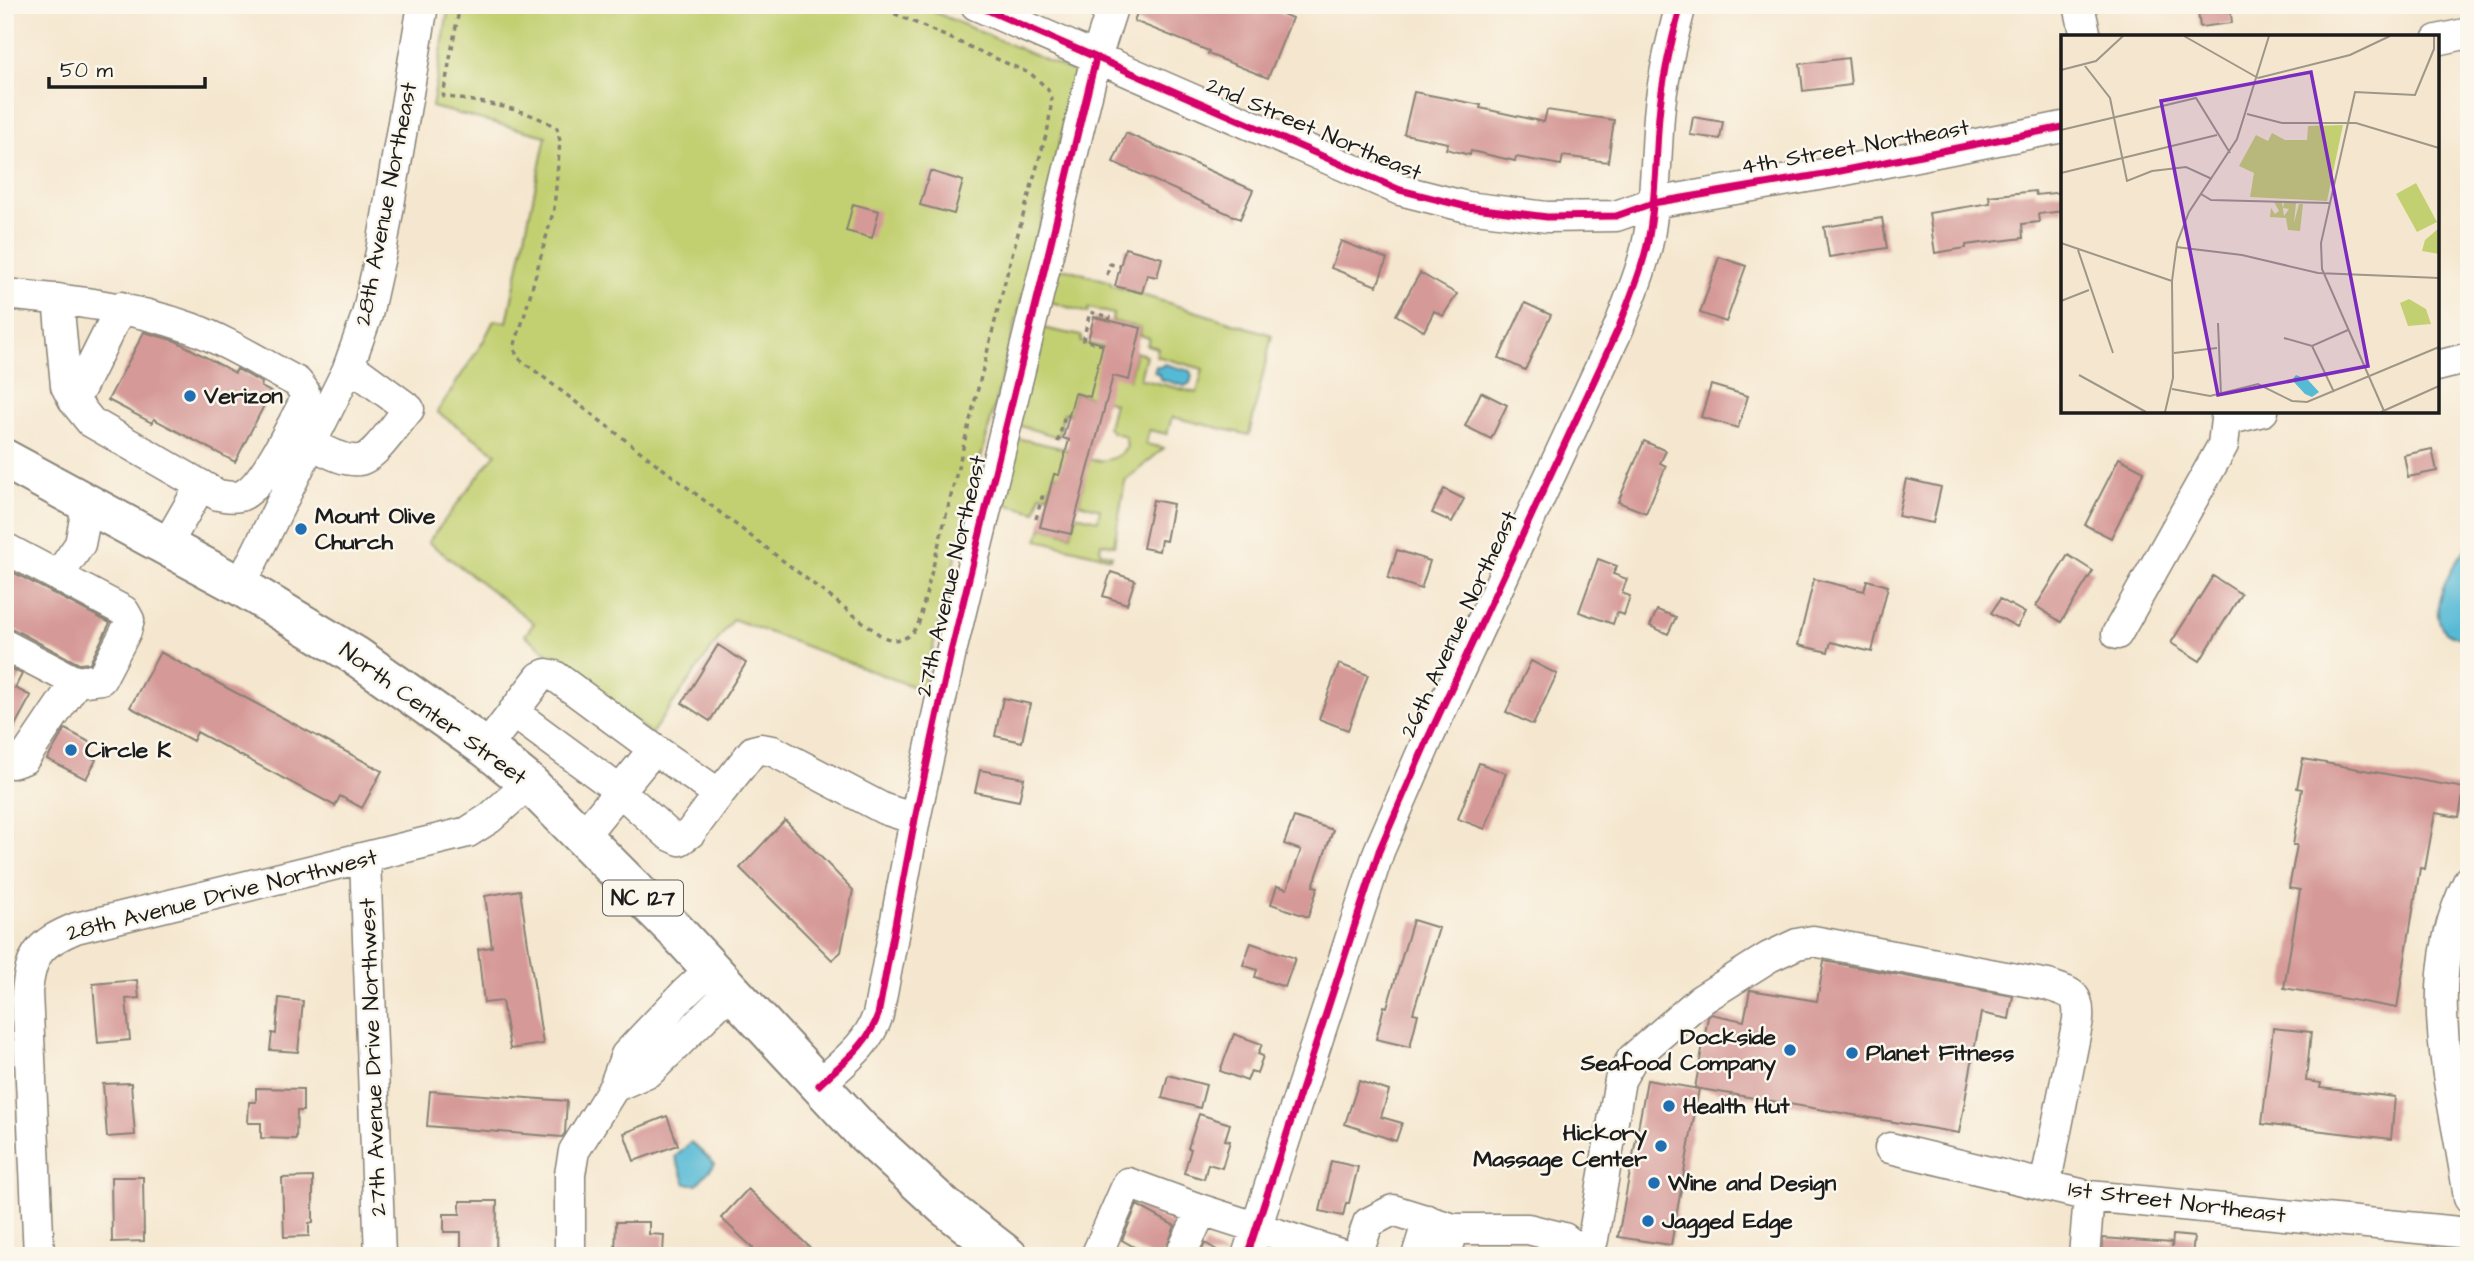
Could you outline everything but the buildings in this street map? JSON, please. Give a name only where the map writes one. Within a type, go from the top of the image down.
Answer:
[{"type":"main road","name":"North Center Street","points":[[5,459],[240,586],[356,656],[486,748],[529,783],[722,979],[861,1130],[964,1223],[1008,1256]]},
{"type":"street","name":"28th Avenue Northeast","points":[[240,586],[349,365],[368,315],[423,5]]},
{"type":"street","name":"2nd Street Northeast","points":[[976,5],[1400,190],[1467,207],[1547,216],[1616,216],[1653,203]]},
{"type":"street","name":"27th Avenue Northeast","points":[[819,1085],[863,1043],[876,1022],[915,819],[961,612],[1096,58],[1113,5]]},
{"type":"street","name":"26th Avenue Northeast","points":[[1252,1242],[1379,851],[1429,736],[1619,327],[1645,255],[1653,203],[1659,114],[1681,5]]},
{"type":"street","points":[[2079,5],[2086,35]]},
{"type":"street","points":[[2439,40],[2469,33]]},
{"type":"street","name":"4th Street Northeast","points":[[1653,203],[1830,173],[2061,127]]},
{"type":"street","points":[[5,294],[58,299],[121,307],[192,328],[297,382],[304,391],[304,403],[251,490],[240,496],[218,495],[91,422],[66,386],[58,299]]},
{"type":"street","points":[[74,401],[121,307]]},
{"type":"street","points":[[2439,366],[2469,358]]},
{"type":"street","points":[[311,444],[344,459],[360,461],[371,456],[409,408],[349,365]]},
{"type":"street","points":[[2117,634],[2223,445],[2227,416],[2249,413]]},
{"type":"street","points":[[166,546],[201,485]]},
{"type":"street","points":[[58,576],[80,544],[88,503]]},
{"type":"street","points":[[5,548],[124,611],[129,620],[101,679],[76,682],[5,645]]},
{"type":"street","points":[[486,748],[540,677],[546,674],[555,676],[719,794]]},
{"type":"street","points":[[5,759],[12,763],[24,759],[76,682]]},
{"type":"street","points":[[513,712],[620,791],[669,835],[680,839],[690,833],[753,751],[761,749],[773,751],[884,809],[915,819]]},
{"type":"street","points":[[582,837],[654,749]]},
{"type":"street","name":"28th Avenue Drive Northwest","points":[[39,1256],[27,992],[29,969],[38,952],[54,937],[75,928],[468,832],[489,818],[529,783]]},
{"type":"street","name":"27th Avenue Drive Northwest","points":[[365,859],[380,1256]]},
{"type":"street","points":[[2469,880],[2447,938],[2441,1004],[2442,1042],[2469,1198]]},
{"type":"street","points":[[1099,1255],[1128,1183],[1202,1210],[1252,1242],[1345,1255],[1368,1223],[1393,1210],[1443,1235],[1524,1242],[1564,1238],[1588,1256],[1620,1080],[1632,1059],[1699,1001],[1769,957],[1797,944],[1813,941],[2048,985],[2077,999],[2078,1020],[2045,1185]]},
{"type":"street","points":[[570,1256],[570,1174],[572,1158],[578,1145],[614,1087],[722,979]]},
{"type":"street","name":"1st Street Northeast","points":[[1890,1148],[2089,1196],[2469,1233]]},
{"type":"street","points":[[2084,1256],[2089,1196]]},
{"type":"street","points":[[1180,1256],[1202,1210]]},
{"type":"street","points":[[1417,1256],[1443,1235]]},
{"type":"path","points":[[460,5],[443,96],[508,108],[543,119],[557,128],[560,141],[554,209],[514,347],[517,357],[880,635],[898,640],[911,635],[919,622],[1007,271],[1048,128],[1052,98],[1047,88],[1031,74],[875,5]]},
{"type":"path","points":[[1107,275],[1110,264],[1120,266]]},
{"type":"path","points":[[1103,345],[1083,340],[1090,312],[1110,317],[1109,320]]},
{"type":"path","points":[[1058,442],[1065,415],[1069,416]]},
{"type":"path","points":[[1036,519],[1042,497],[1048,498]]},
{"type":"green space","points":[[449,5],[918,5],[1076,73],[1042,219],[922,690],[733,619],[651,734],[525,635],[534,623],[428,542],[496,453],[437,412],[483,342],[494,320],[507,322],[546,136],[432,107]]},
{"type":"green space","points":[[1058,269],[1067,269],[1111,282],[1110,285],[1272,335],[1249,435],[1172,417],[1167,434],[1149,430],[1146,444],[1164,448],[1125,481],[1114,545],[1101,543],[1100,552],[1112,555],[1111,558],[1038,540],[1042,527],[1071,535],[1076,515],[1098,520],[1100,509],[1079,503],[1084,482],[1054,474],[1048,495],[1041,494],[1036,512],[1001,503],[1016,438],[1066,449],[1066,453],[1098,461],[1114,458],[1127,447],[1125,436],[1112,432],[1108,427],[1114,403],[1075,393],[1070,414],[1064,413],[1058,437],[1017,425],[1042,328],[1082,336],[1081,342],[1103,347],[1129,379],[1136,352],[1146,355],[1140,379],[1197,393],[1203,369],[1156,356],[1158,348],[1147,345],[1149,338],[1140,335],[1141,328],[1112,321],[1113,314],[1089,308],[1087,313],[1048,301]]},
{"type":"water","points":[[1164,364],[1190,371],[1190,383],[1185,386],[1160,379],[1159,374],[1154,372],[1156,366],[1161,367]]},
{"type":"water","points":[[2469,544],[2469,639],[2451,635],[2441,626],[2438,614],[2439,600],[2445,584]]},
{"type":"water","points":[[691,1142],[715,1164],[697,1184],[686,1184],[675,1157]]},
{"type":"cycle path","points":[[976,5],[1400,190],[1467,207],[1547,217],[1616,216],[1653,203],[1830,173],[2061,127]]},
{"type":"cycle path","points":[[1247,1256],[1379,851],[1429,736],[1619,327],[1637,279],[1645,255],[1652,216],[1662,88],[1681,5]]},
{"type":"cycle path","points":[[819,1085],[861,1045],[878,1015],[915,819],[951,652],[1096,58]]},
{"type":"place","name":"Verizon","points":[[190,396]]},
{"type":"place","name":"Mount Olive Church","points":[[301,529]]},
{"type":"place","name":"Circle K","points":[[71,750]]},
{"type":"place","name":"Dockside Seafood Company","points":[[1790,1050]]},
{"type":"place","name":"Planet Fitness","points":[[1852,1053]]},
{"type":"place","name":"Health Hut","points":[[1669,1106]]},
{"type":"place","name":"Hickory Massage Center","points":[[1661,1146]]},
{"type":"place","name":"Wine and Design","points":[[1654,1183]]},
{"type":"place","name":"Jagged Edge","points":[[1648,1221]]}]
